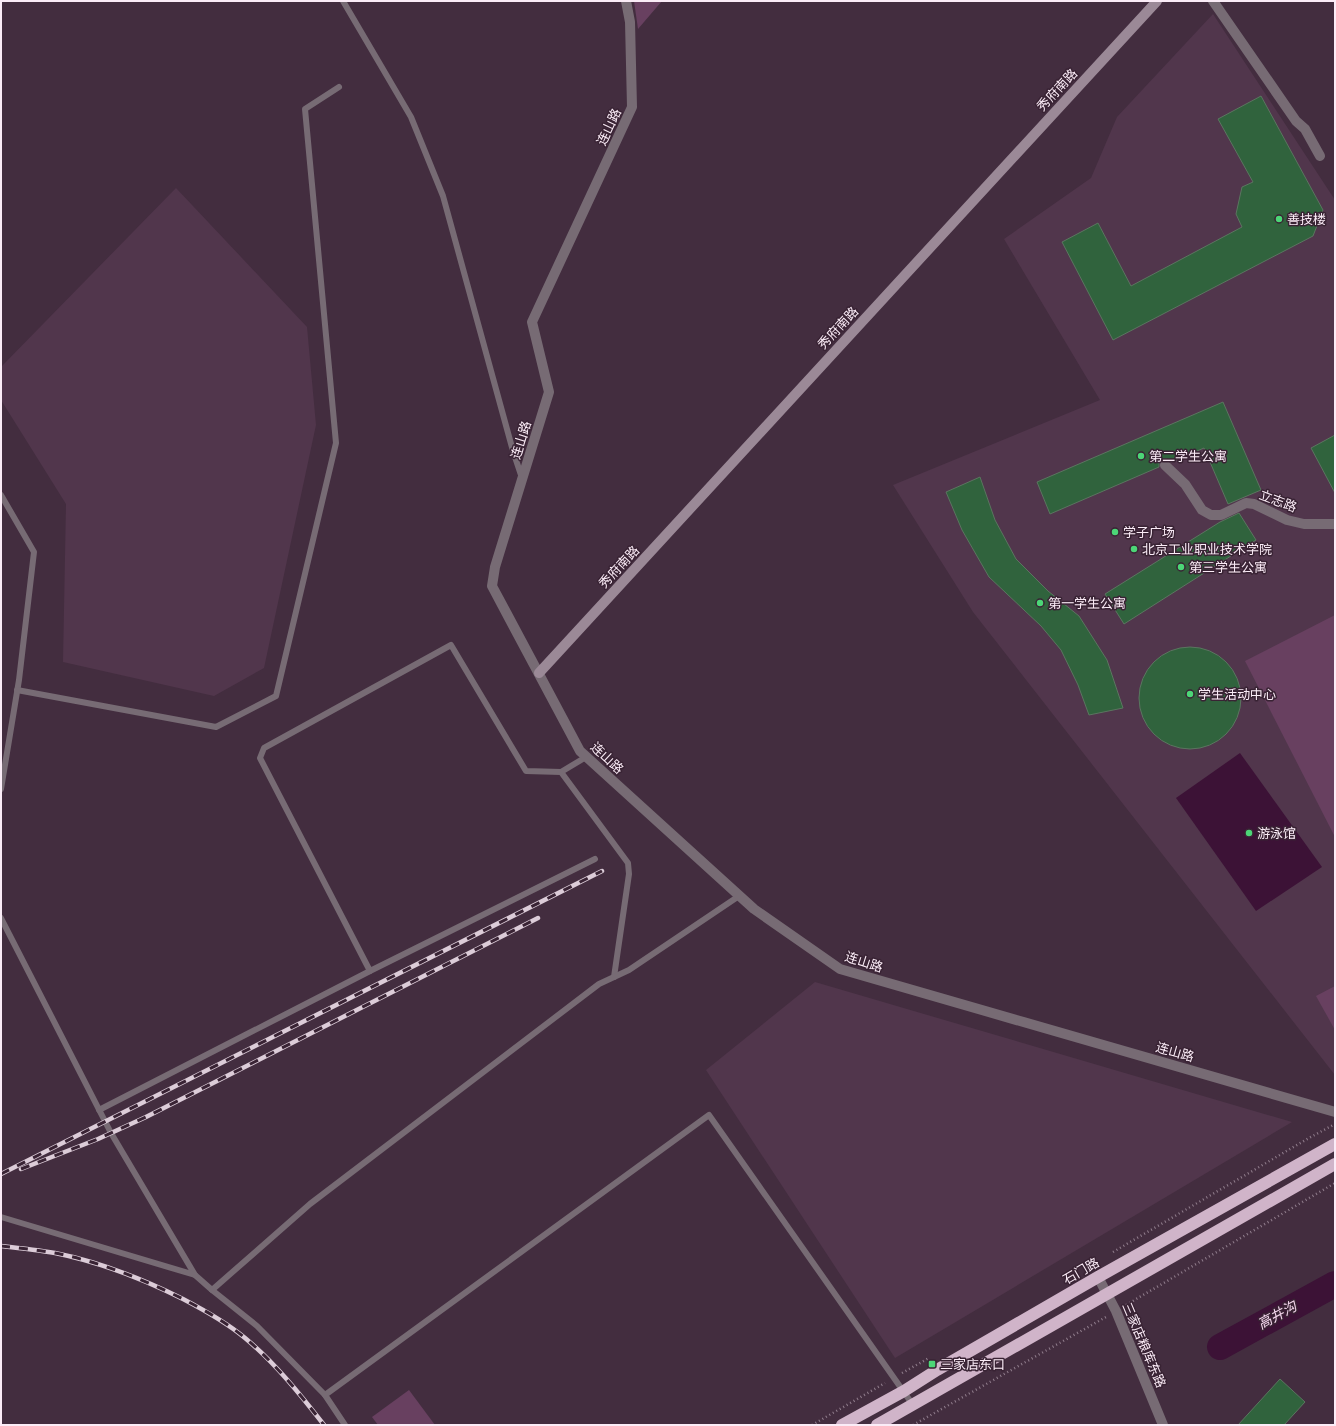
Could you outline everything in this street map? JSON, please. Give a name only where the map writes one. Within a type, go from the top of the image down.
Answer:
[{"type":"highway","name":"石门路","points":[[842,1425],[904,1391],[937,1370],[1098,1277],[1331,1146]]},
{"type":"highway","points":[[877,1425],[1335,1163]]},
{"type":"street","name":"连山路","points":[[626,1],[630,22],[632,107],[532,322],[549,392],[495,567],[492,586],[580,751],[754,909],[840,969],[1335,1112]]},
{"type":"street","name":"秀府南路","points":[[539,673],[1157,1]]},
{"type":"street","points":[[1213,1],[1296,121],[1305,129],[1320,156]]},
{"type":"street","name":"立志路","points":[[1165,464],[1185,484],[1202,510],[1211,515],[1221,515],[1246,504],[1254,504],[1287,520],[1304,524],[1335,524]]},
{"type":"street","points":[[1331,1146],[1335,1163]]},
{"type":"street","name":"三家店粮库东路","points":[[1098,1277],[1116,1311],[1163,1425]]},
{"type":"lane","points":[[343,1],[410,117],[444,196],[510,443],[522,480]]},
{"type":"lane","points":[[17,690],[216,727],[276,696],[336,443],[305,108],[339,87]]},
{"type":"lane","points":[[1,494],[34,552],[17,690],[1,789]]},
{"type":"lane","points":[[370,971],[260,758],[264,748],[451,645],[526,771],[561,772],[586,757]]},
{"type":"lane","points":[[561,772],[628,863],[629,874],[614,977]]},
{"type":"lane","points":[[99,1110],[370,971],[595,859]]},
{"type":"lane","points":[[212,1290],[310,1204],[599,984],[628,970],[739,896]]},
{"type":"lane","points":[[1,918],[111,1133],[195,1275],[257,1326],[325,1395],[345,1425]]},
{"type":"lane","points":[[325,1395],[709,1115],[913,1405]]},
{"type":"lane","points":[[1,1217],[195,1275]]},
{"type":"shaded area","points":[[634,1],[662,1],[638,29]]},
{"type":"shaded area","name":"北京工业职业技术学院","points":[[1213,14],[1335,200],[1335,1075],[973,612],[893,485],[1100,400],[1004,239],[1091,178],[1117,117]]},
{"type":"shaded area","points":[[176,188],[307,327],[316,425],[264,668],[214,696],[63,662],[66,504],[1,400],[1,367]]},
{"type":"shaded area","points":[[1335,615],[1335,837],[1245,661]]},
{"type":"shaded area","name":"游泳馆","points":[[1240,753],[1322,867],[1256,911],[1176,798]]},
{"type":"shaded area","points":[[815,982],[1292,1122],[895,1358],[706,1070]]},
{"type":"shaded area","points":[[1335,986],[1335,1030],[1316,996]]},
{"type":"shaded area","points":[[409,1390],[435,1425],[378,1425],[372,1417]]},
{"type":"building","name":"善技楼","points":[[1261,96],[1323,210],[1313,236],[1113,340],[1062,242],[1098,223],[1131,286],[1242,227],[1236,214],[1242,187],[1253,182],[1218,119]]},
{"type":"building","name":"第二学生公寓","points":[[1223,402],[1261,490],[1228,504],[1204,448],[1171,462],[1167,459],[1163,459],[1159,463],[1159,467],[1050,514],[1037,482]]},
{"type":"building","points":[[1335,435],[1335,493],[1311,448]]},
{"type":"building","name":"第一学生公寓","points":[[980,477],[995,520],[1016,559],[1048,591],[1079,616],[1107,660],[1123,708],[1089,715],[1078,685],[1061,650],[1041,626],[989,577],[962,530],[946,492]]},
{"type":"building","name":"第三学生公寓","points":[[1239,513],[1256,540],[1124,624],[1105,594],[1220,522]]},
{"type":"building","name":"学生活动中心","points":[[1190,647],[1209,651],[1226,662],[1237,679],[1241,698],[1237,717],[1226,734],[1209,745],[1190,749],[1171,745],[1154,734],[1143,717],[1139,698],[1143,679],[1154,662],[1171,651]]},
{"type":"building","points":[[1280,1379],[1305,1402],[1284,1425],[1238,1425]]},
{"type":"waterway","name":"高井沟","points":[[1220,1347],[1335,1284]]},
{"type":"railway","points":[[1,1174],[602,871]]},
{"type":"railway","points":[[21,1169],[98,1139],[146,1117],[538,918]]},
{"type":"railway","points":[[1,1246],[55,1253],[105,1266],[152,1285],[199,1307],[245,1338],[267,1358],[287,1379],[324,1425]]},
{"type":"place","name":"善技楼","points":[[1279,219]]},
{"type":"place","name":"第二学生公寓","points":[[1141,456]]},
{"type":"place","name":"学子广场","points":[[1115,532]]},
{"type":"place","name":"北京工业职业技术学院","points":[[1134,549]]},
{"type":"place","name":"第三学生公寓","points":[[1181,567]]},
{"type":"place","name":"第一学生公寓","points":[[1040,603]]},
{"type":"place","name":"学生活动中心","points":[[1190,694]]},
{"type":"place","name":"游泳馆","points":[[1249,833]]},
{"type":"place","name":"三家店东口","points":[[932,1364]]}]
